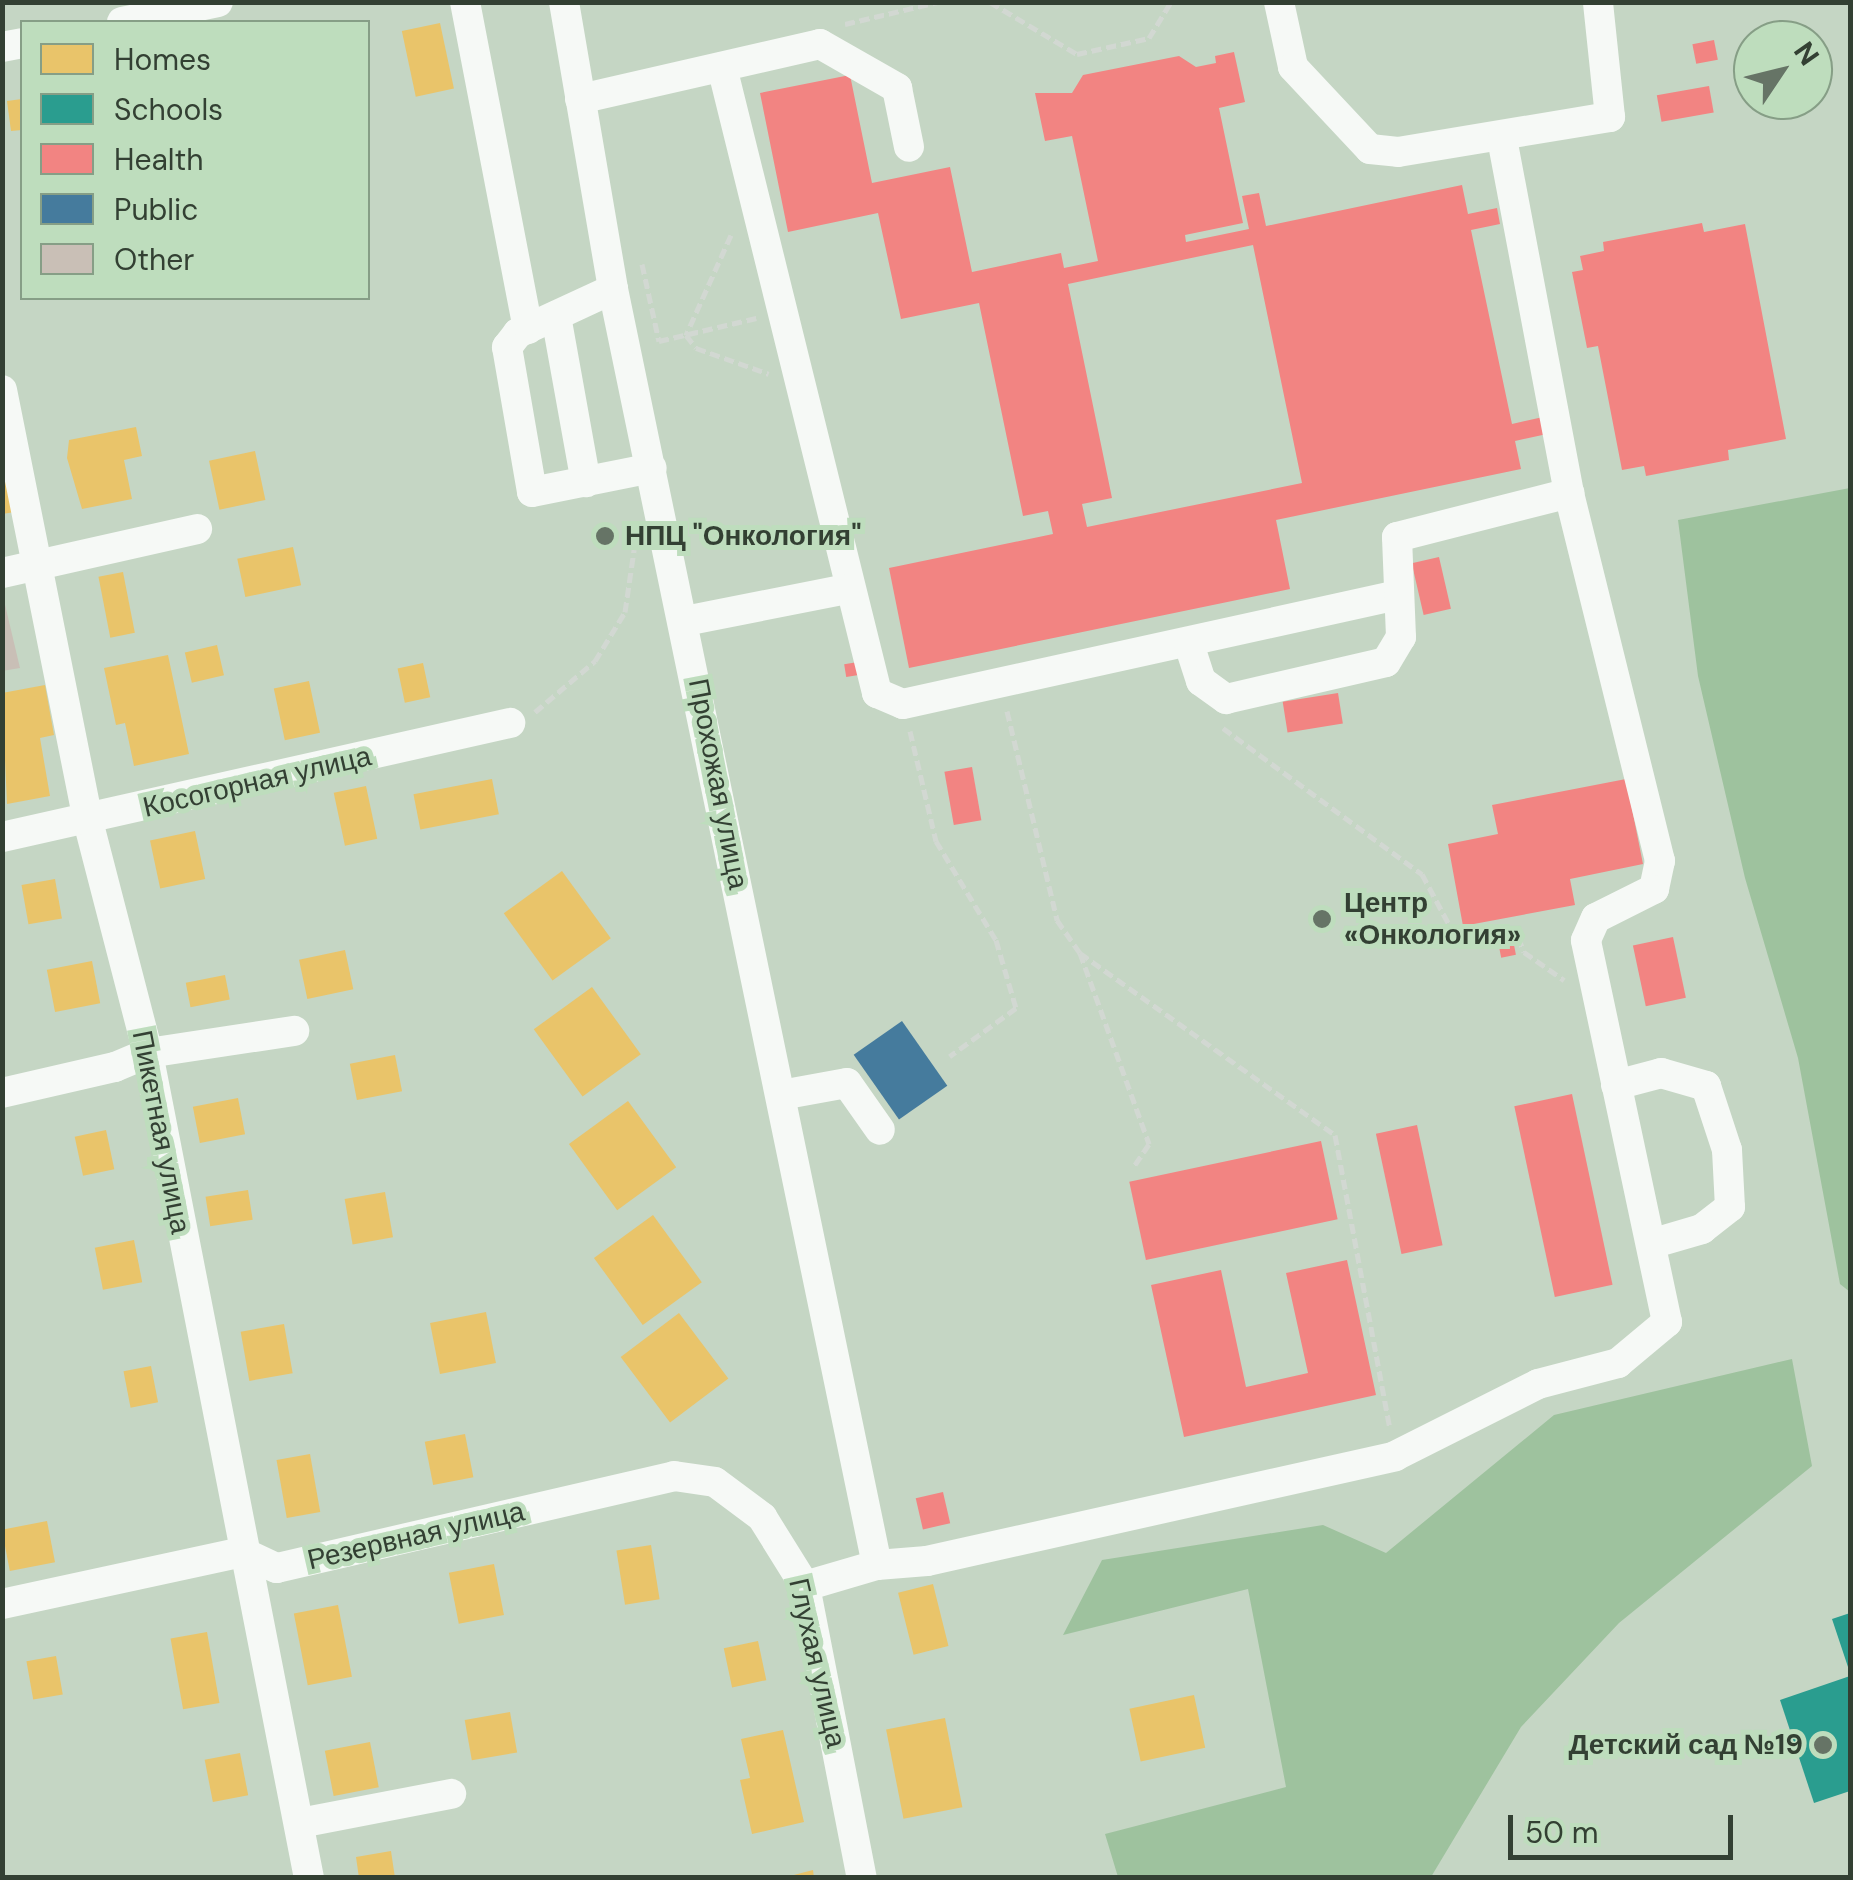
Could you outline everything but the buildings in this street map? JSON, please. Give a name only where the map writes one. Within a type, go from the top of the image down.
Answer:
[{"type":"street","points":[[132,20],[218,2]]},
{"type":"street","points":[[464,2],[542,323],[586,482]]},
{"type":"street","name":"Прохожая улица","points":[[564,2],[613,289],[685,621],[877,1565]]},
{"type":"street","points":[[1278,2],[1293,67],[1370,150],[1502,140],[1610,117],[1598,2]]},
{"type":"street","points":[[580,99],[820,44],[897,88],[910,147]]},
{"type":"street","points":[[722,67],[749,196],[877,694],[904,704],[1189,644],[1398,594]]},
{"type":"street","points":[[806,1586],[877,1565],[928,1561],[1395,1456],[1538,1384],[1618,1363],[1667,1322],[1586,940],[1596,918],[1654,889],[1660,862],[1569,493],[1502,140]]},
{"type":"street","points":[[613,289],[542,323],[506,346],[532,492],[652,468]]},
{"type":"street","name":"Пикетная улица","points":[[2,390],[88,821],[148,1053],[242,1552],[310,1878]]},
{"type":"street","points":[[1189,644],[1201,680],[1226,699],[1386,662],[1402,637],[1397,537],[1569,493]]},
{"type":"street","points":[[2,573],[198,530]]},
{"type":"street","points":[[685,621],[847,589]]},
{"type":"street","name":"Косогорная улица","points":[[2,837],[88,821],[510,724]]},
{"type":"street","points":[[2,1093],[115,1067],[148,1053],[294,1031]]},
{"type":"street","points":[[1616,1085],[1661,1073],[1706,1086],[1727,1150],[1730,1207],[1702,1229],[1651,1244]]},
{"type":"street","points":[[781,1096],[847,1083],[880,1130]]},
{"type":"street","name":"Резервная улица","points":[[2,1604],[242,1552],[277,1568],[674,1476],[715,1482]]},
{"type":"street","name":"Глухая улица","points":[[715,1482],[762,1517],[806,1586],[862,1878]]},
{"type":"street","points":[[300,1822],[451,1794]]},
{"type":"path","points":[[834,26],[938,2]]},
{"type":"path","points":[[990,2],[1077,54],[1149,38],[1171,2]]},
{"type":"path","points":[[686,335],[749,196]]},
{"type":"path","points":[[659,341],[778,312]]},
{"type":"path","points":[[686,335],[696,348],[798,385]]},
{"type":"path","points":[[510,724],[562,695],[595,661],[625,612],[633,530]]},
{"type":"path","points":[[1001,684],[1057,920],[1080,953],[1149,1144],[1134,1166]]},
{"type":"path","points":[[904,704],[936,842],[996,940],[1016,1008],[950,1056]]},
{"type":"path","points":[[1207,716],[1422,874],[1452,928],[1466,939],[1518,937],[1524,952],[1564,980],[1595,989]]},
{"type":"path","points":[[1080,953],[1335,1135],[1395,1456]]},
{"type":"green space","points":[[1850,488],[1850,1292],[1840,1284],[1798,1058],[1745,878],[1698,676],[1678,520]]},
{"type":"green space","points":[[1792,1359],[1812,1466],[1619,1623],[1521,1727],[1431,1877],[1118,1877],[1105,1834],[1286,1787],[1248,1589],[1063,1635],[1102,1560],[1323,1525],[1386,1553],[1554,1415]]},
{"type":"place","name":"НПЦ \"Онкология\"","points":[[605,536]]},
{"type":"place","name":"Центр «Онкология»","points":[[1322,919]]},
{"type":"place","name":"Детский сад №19","points":[[1823,1745]]}]
